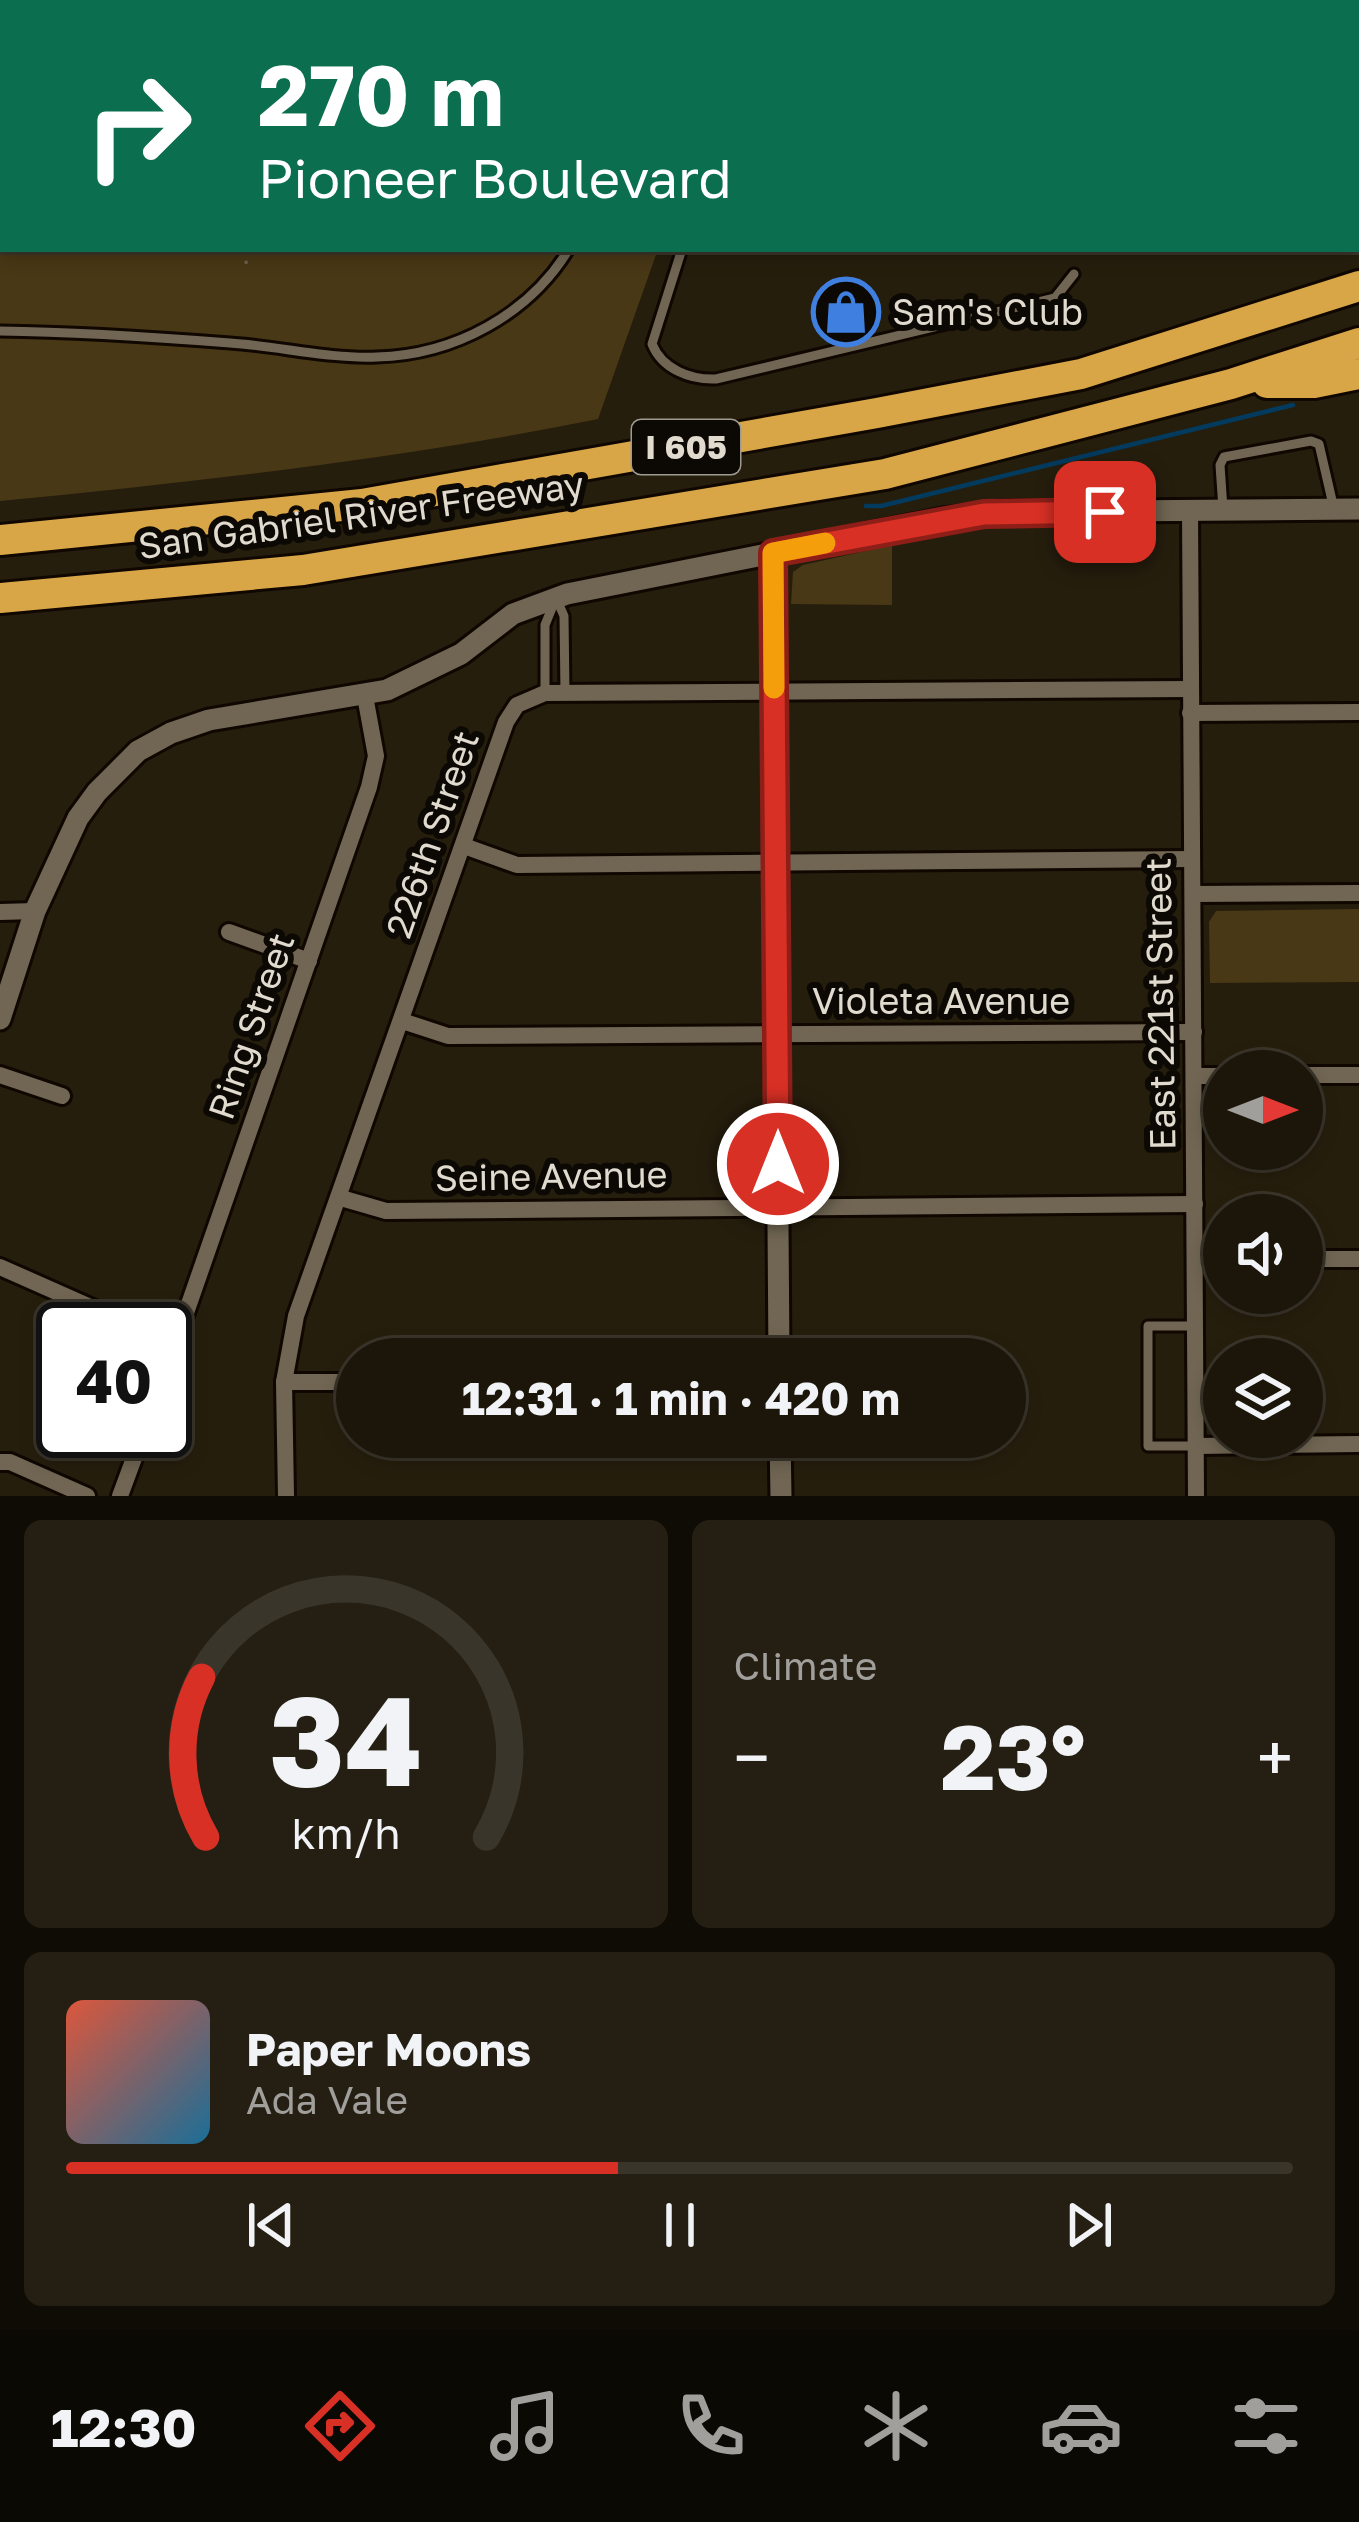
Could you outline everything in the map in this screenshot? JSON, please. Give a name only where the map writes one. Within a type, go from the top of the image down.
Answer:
[{"type":"highway","name":"San Gabriel River Freeway","points":[[0,540],[362,504],[878,413],[1082,374],[1359,286]]},
{"type":"highway","name":"San Gabriel River Freeway","points":[[0,598],[303,570],[885,474],[1231,384],[1359,343]]},
{"type":"highway","points":[[1231,384],[1314,383],[1359,374]]},
{"type":"street","points":[[0,1019],[35,911],[78,818],[123,764],[171,733],[209,720],[365,697],[426,674],[461,655],[513,614],[556,598],[773,553],[984,514],[1359,509]]},
{"type":"street","name":"East 221st Street","points":[[1190,512],[1196,1496]]},
{"type":"street","points":[[773,553],[779,1338]]},
{"type":"street","points":[[545,693],[1190,689]]},
{"type":"street","name":"226th Street","points":[[286,1496],[284,1382],[296,1316],[506,722],[517,705],[545,693]]},
{"type":"street","name":"Ring Street","points":[[185,1302],[369,787],[376,756],[365,697]]},
{"type":"street","points":[[1190,713],[1359,712]]},
{"type":"street","points":[[464,846],[517,866],[1192,859]]},
{"type":"street","points":[[1193,895],[1359,893]]},
{"type":"street","points":[[0,911],[35,911]]},
{"type":"street","points":[[229,932],[309,961]]},
{"type":"street","name":"Violeta Avenue","points":[[402,1021],[448,1036],[1194,1032]]},
{"type":"street","points":[[0,1075],[62,1096]]},
{"type":"street","points":[[1323,1076],[1359,1075]]},
{"type":"street","points":[[1195,1076],[1203,1076]]},
{"type":"street","name":"Seine Avenue","points":[[341,1198],[386,1211],[1195,1204]]},
{"type":"street","points":[[1323,1259],[1359,1259]]},
{"type":"street","points":[[1196,1260],[1203,1260]]},
{"type":"street","points":[[0,1267],[79,1302]]},
{"type":"street","points":[[284,1382],[336,1382]]},
{"type":"street","points":[[1196,1446],[1359,1444]]},
{"type":"street","points":[[120,1496],[134,1458]]},
{"type":"street","points":[[780,1458],[781,1496]]},
{"type":"street","points":[[0,1462],[10,1462],[87,1496]]},
{"type":"lane","points":[[0,331],[123,335],[377,358],[421,352],[498,322],[534,294],[567,252]]},
{"type":"lane","points":[[681,252],[652,344],[658,360],[696,380],[1054,298],[1074,274]]},
{"type":"lane","points":[[1223,510],[1223,457],[1311,441],[1318,444],[1334,509]]},
{"type":"lane","points":[[556,598],[564,616],[565,693]]},
{"type":"lane","points":[[545,693],[545,625],[556,598]]},
{"type":"lane","points":[[1196,1326],[1148,1326],[1148,1446],[1196,1446]]},
{"type":"path","points":[[244,252],[247,268]]},
{"type":"shaded area","points":[[0,252],[657,252],[598,419],[300,467],[0,501]]},
{"type":"shaded area","points":[[892,545],[892,605],[791,604],[793,572],[803,565]]},
{"type":"shaded area","points":[[1359,909],[1359,982],[1210,983],[1209,922],[1216,911]]},
{"type":"waterway","points":[[866,506],[1293,405]]},
{"type":"slow traffic","points":[[774,688],[773,553],[825,543]]},
{"type":"place","name":"Sam's Club","points":[[846,312]]},
{"type":"route","points":[[778,1164],[773,553],[943,519],[1000,512],[1105,512]]}]
